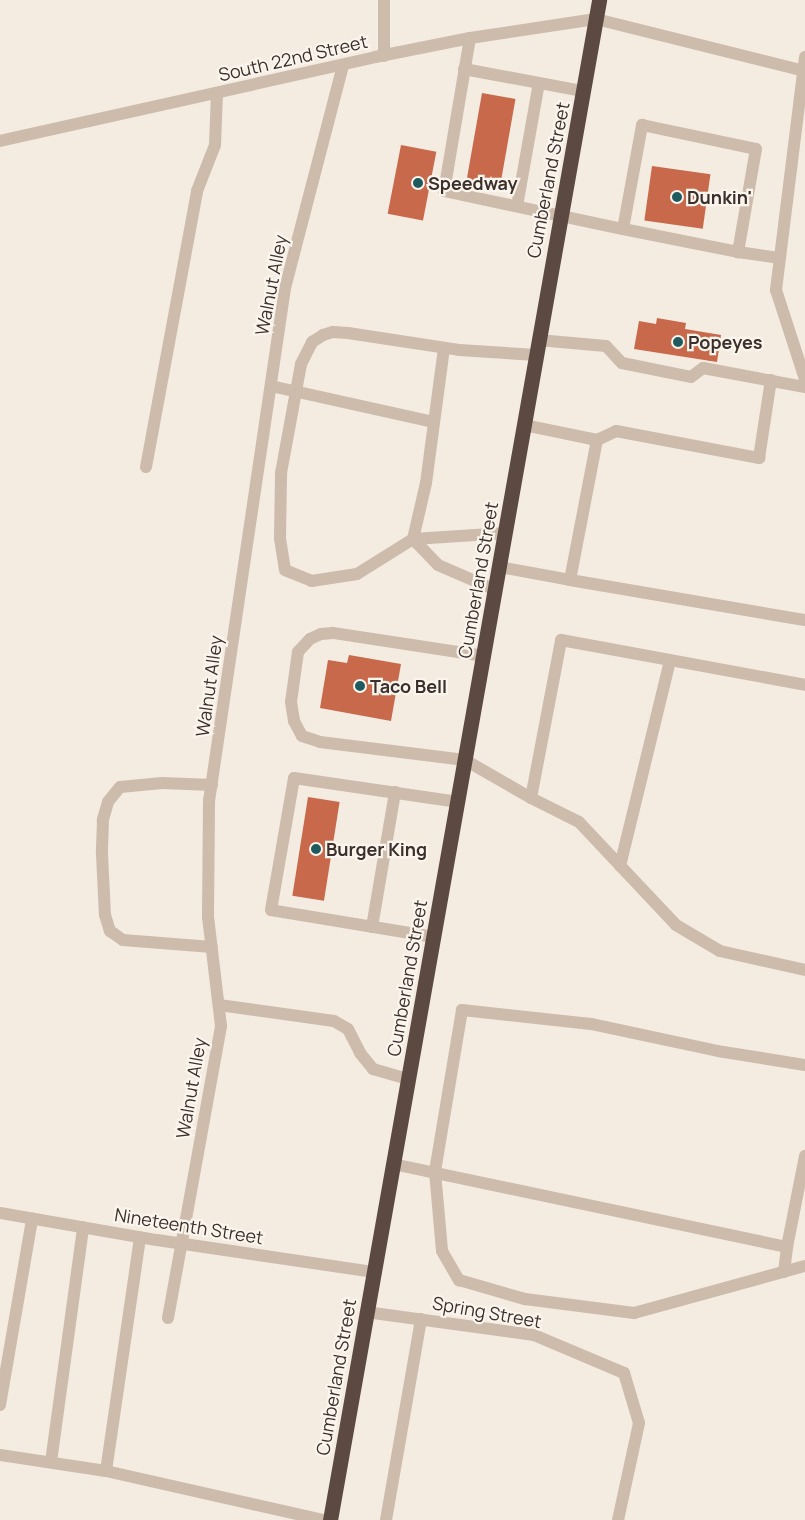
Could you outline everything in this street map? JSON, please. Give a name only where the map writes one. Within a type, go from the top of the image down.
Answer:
[{"type":"highway","name":"Cumberland Street","points":[[330,1520],[599,0]]},
{"type":"street","points":[[384,0],[384,56]]},
{"type":"street","points":[[596,19],[804,71]]},
{"type":"street","name":"South 22nd Street","points":[[0,142],[470,38],[596,19]]},
{"type":"street","points":[[470,38],[444,191],[560,214],[623,229],[738,252],[779,258]]},
{"type":"street","points":[[805,57],[776,290],[805,379]]},
{"type":"street","name":"Walnut Alley","points":[[168,1318],[220,1026],[208,917],[209,801],[285,288],[343,65]]},
{"type":"street","points":[[464,69],[584,91]]},
{"type":"street","points":[[517,206],[538,83]]},
{"type":"street","points":[[146,467],[197,191],[215,145],[217,93]]},
{"type":"street","points":[[623,229],[642,125],[756,149],[738,252]]},
{"type":"street","points":[[506,533],[413,539],[357,574],[312,582],[285,570],[280,539],[281,473],[301,364],[312,342],[333,332],[444,348],[606,346],[622,363],[691,377],[704,368],[805,387]]},
{"type":"street","points":[[413,539],[426,483],[444,348]]},
{"type":"street","points":[[524,425],[597,440],[616,431],[759,458],[771,380]]},
{"type":"street","points":[[270,386],[434,422]]},
{"type":"street","points":[[570,580],[597,440]]},
{"type":"street","points":[[413,539],[438,565],[496,590]]},
{"type":"street","points":[[500,567],[805,620]]},
{"type":"street","points":[[484,656],[333,632],[310,638],[298,652],[294,668],[291,702],[294,722],[302,736],[348,746],[465,760],[531,798],[579,822],[676,925],[720,951],[805,970]]},
{"type":"street","points":[[531,798],[561,640],[805,685]]},
{"type":"street","points":[[620,866],[670,661]]},
{"type":"street","points":[[434,937],[270,910],[294,778],[458,802]]},
{"type":"street","points":[[212,785],[162,783],[120,788],[108,802],[103,820],[102,854],[105,915],[110,931],[123,940],[212,947]]},
{"type":"street","points":[[372,927],[395,792]]},
{"type":"street","points":[[219,1005],[334,1021],[348,1029],[360,1054],[373,1069],[408,1079]]},
{"type":"street","points":[[805,1065],[718,1051],[591,1024],[462,1010],[436,1172],[442,1251],[459,1280],[525,1298],[634,1314],[805,1266]]},
{"type":"street","points":[[784,1272],[787,1247],[805,1156]]},
{"type":"street","points":[[393,1164],[787,1247]]},
{"type":"street","name":"Nineteenth Street","points":[[0,1213],[140,1237],[373,1272]]},
{"type":"street","points":[[0,1404],[32,1219]]},
{"type":"street","points":[[51,1462],[83,1227]]},
{"type":"street","points":[[106,1471],[140,1237]]},
{"type":"street","name":"Spring Street","points":[[366,1312],[534,1335],[624,1373],[639,1423],[618,1520]]},
{"type":"street","points":[[386,1520],[421,1319]]},
{"type":"street","points":[[0,1456],[106,1471],[324,1520]]},
{"type":"building","points":[[482,93],[515,99],[500,189],[466,183]]},
{"type":"building","points":[[401,145],[436,152],[423,221],[388,214]]},
{"type":"building","name":"Dunkin'","points":[[652,166],[710,174],[703,229],[644,220]]},
{"type":"building","name":"Popeyes","points":[[657,318],[686,323],[685,329],[721,335],[717,362],[634,349],[639,321],[656,324]]},
{"type":"building","name":"Taco Bell","points":[[349,655],[401,664],[391,721],[320,708],[328,660],[347,663]]},
{"type":"building","name":"Burger King","points":[[308,797],[340,802],[324,901],[292,896]]},
{"type":"place","name":"Speedway","points":[[418,183]]},
{"type":"place","name":"Dunkin'","points":[[677,197]]},
{"type":"place","name":"Popeyes","points":[[678,342]]},
{"type":"place","name":"Taco Bell","points":[[360,686]]},
{"type":"place","name":"Burger King","points":[[316,849]]}]
